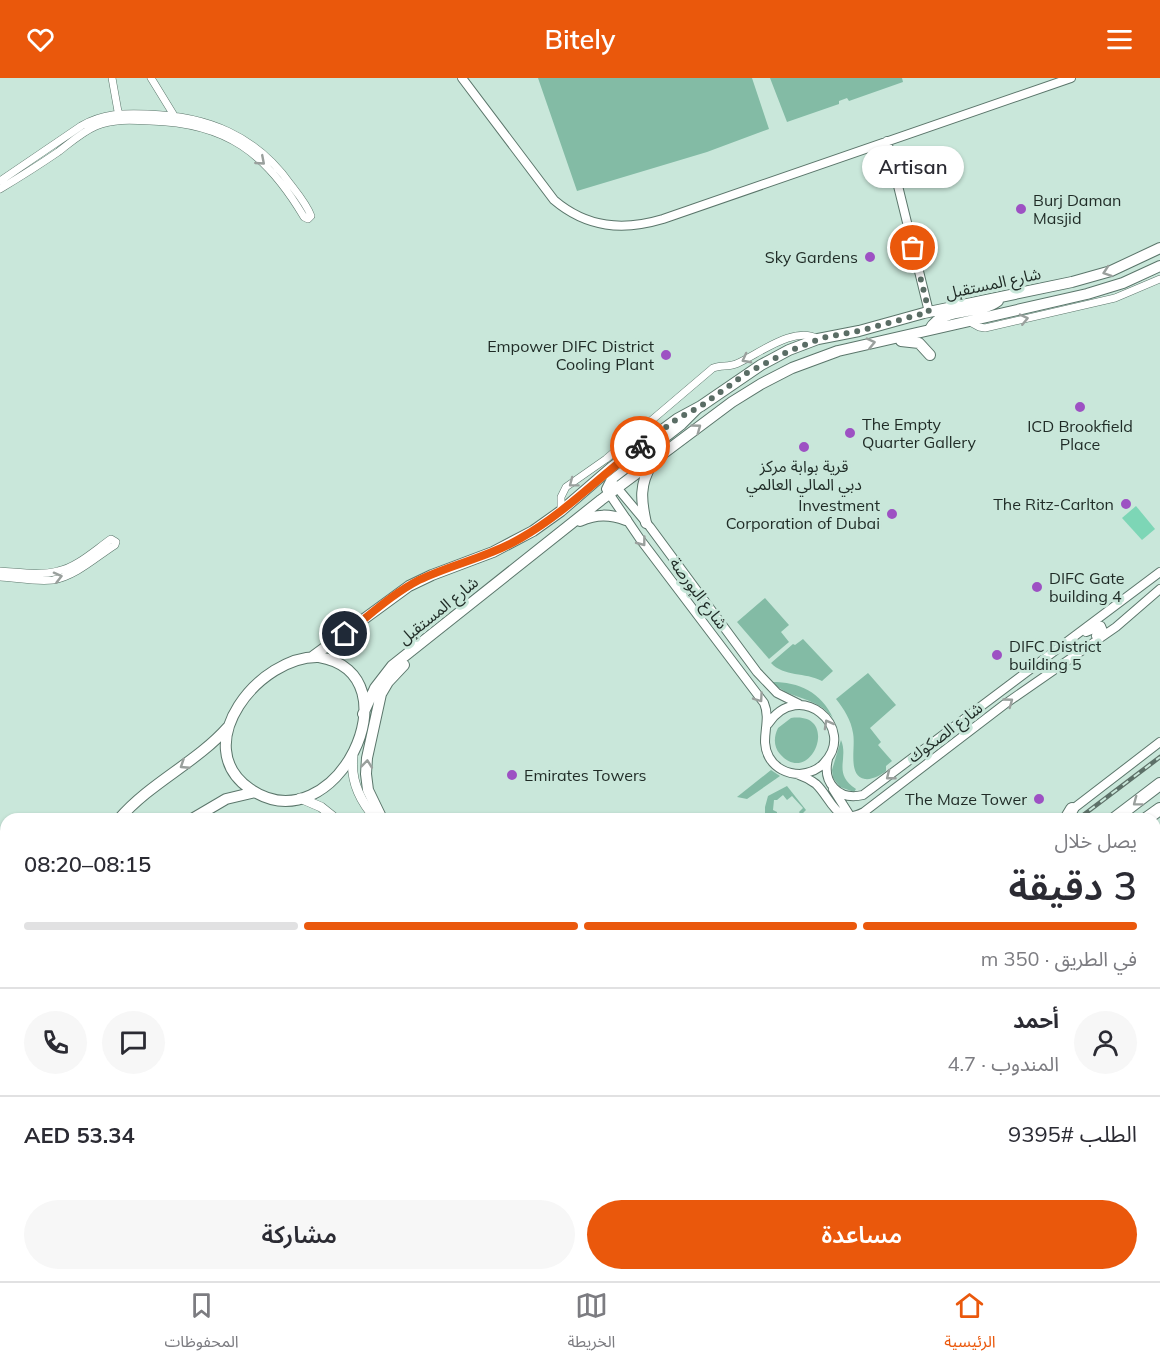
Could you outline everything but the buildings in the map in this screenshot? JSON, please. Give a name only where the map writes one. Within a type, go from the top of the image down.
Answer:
[{"type":"highway","points":[[1122,813],[1160,784]]},
{"type":"main road","name":"شارع المستقبل","points":[[363,714],[380,680],[392,666],[571,525],[670,424],[761,365],[819,339],[929,312],[1086,278],[1124,266],[1160,248]]},
{"type":"main road","name":"شارع المستقبل","points":[[312,657],[409,586],[505,547],[561,511],[657,458],[732,402],[761,384],[808,362],[838,351],[1087,294],[1123,283],[1160,266]]},
{"type":"main road","points":[[930,329],[940,317],[987,307],[996,303],[1002,296]]},
{"type":"main road","points":[[892,338],[919,343],[930,355]]},
{"type":"main road","points":[[732,402],[752,400]]},
{"type":"main road","points":[[646,524],[641,492],[645,477],[657,458]]},
{"type":"main road","points":[[571,525],[601,515],[627,520]]},
{"type":"main road","points":[[379,813],[368,790],[366,774],[378,704],[388,682],[415,654],[422,642]]},
{"type":"main road","points":[[125,813],[144,794],[198,756],[228,727],[242,701],[264,678],[292,662],[312,657],[331,660],[349,672],[357,681],[362,694],[362,731],[353,756],[333,780],[315,792],[300,798],[277,799],[255,792],[242,783],[230,766],[226,747],[228,727]]},
{"type":"main road","points":[[353,756],[352,770],[355,784],[372,813]]},
{"type":"main road","points":[[202,813],[226,799],[255,792]]},
{"type":"main road","points":[[300,798],[321,807],[328,813]]},
{"type":"street","points":[[112,78],[119,117]]},
{"type":"street","points":[[151,78],[179,123]]},
{"type":"street","points":[[462,78],[554,200],[584,219],[611,226],[638,225],[663,219],[1071,78]]},
{"type":"street","points":[[0,181],[81,126],[119,117],[175,115],[216,125],[260,151],[287,178],[311,214],[310,218],[304,217],[284,185],[270,168],[233,140],[212,130],[179,123],[119,117]]},
{"type":"street","points":[[0,189],[45,161],[97,122]]},
{"type":"street","points":[[887,141],[929,312]]},
{"type":"street","points":[[968,321],[985,328],[1115,298],[1160,279]]},
{"type":"street","points":[[561,511],[561,497],[566,488],[606,459],[713,368],[734,365],[794,335],[807,334],[819,339]]},
{"type":"street","name":"شارع البورصة","points":[[609,485],[627,520],[761,699],[766,708],[768,724]]},
{"type":"street","name":"شارع البورصة","points":[[609,485],[646,524],[758,672],[777,693],[800,704]]},
{"type":"street","points":[[0,571],[57,572],[69,567],[111,539],[116,542],[115,545],[62,577],[46,580],[0,577]]},
{"type":"street","name":"شارع الصكوك","points":[[833,788],[851,797],[869,792],[1160,572]]},
{"type":"street","name":"شارع الصكوك","points":[[861,813],[1005,704],[1116,627],[1160,589]]},
{"type":"street","points":[[1128,616],[1116,619],[1113,614],[1129,596]]},
{"type":"street","points":[[1066,662],[1070,656],[1102,632],[1103,628],[1098,625],[1089,631],[1080,632]]},
{"type":"street","points":[[839,813],[817,786],[782,769],[770,758],[764,741],[768,724],[781,709],[800,704],[808,705],[822,713],[831,726],[834,742],[828,759],[827,773],[833,788],[849,813]]},
{"type":"street","points":[[1070,813],[1160,742]]},
{"type":"street","points":[[796,774],[814,771],[828,759]]},
{"type":"street","points":[[867,813],[869,809]]},
{"type":"shaded area","points":[[538,78],[752,78],[769,129],[707,152],[577,191]]},
{"type":"shaded area","points":[[770,78],[902,78],[903,82],[849,101],[847,98],[839,101],[839,104],[787,122]]},
{"type":"shaded area","points":[[1136,506],[1155,529],[1142,540],[1122,518]]},
{"type":"shaded area","points":[[765,598],[789,625],[781,632],[789,642],[769,659],[737,622]]},
{"type":"shaded area","points":[[803,639],[833,671],[822,681],[782,670],[771,663],[793,644]]},
{"type":"shaded area","points":[[868,673],[896,705],[870,728],[881,742],[878,745],[892,761],[886,766],[884,773],[865,779],[856,773],[853,760],[852,728],[847,715],[836,699]]},
{"type":"shaded area","points":[[772,682],[791,684],[808,690],[822,701],[833,718],[819,706],[786,692]]},
{"type":"shaded area","points":[[791,718],[806,719],[815,726],[818,736],[811,756],[802,762],[791,762],[780,754],[775,744],[778,728]]},
{"type":"shaded area","points":[[841,740],[843,771],[849,783],[856,789],[854,792],[840,787],[833,778],[832,770]]},
{"type":"shaded area","points":[[771,770],[780,776],[747,799],[737,797]]},
{"type":"shaded area","points":[[787,786],[806,810],[800,813],[803,808],[792,796],[787,800],[783,795],[774,800],[773,810],[777,813],[765,813],[768,796]]},
{"type":"railway","points":[[1086,813],[1160,757]]},
{"type":"way so far","points":[[640,446],[747,373],[804,344],[929,312],[913,248]]},
{"type":"place","name":"Burj Daman Masjid","points":[[1021,209]]},
{"type":"place","name":"Artisan","points":[[913,248]]},
{"type":"place","name":"Sky Gardens","points":[[870,257]]},
{"type":"place","name":"Empower DIFC District Cooling Plant","points":[[666,355]]},
{"type":"place","name":"ICD Brookfield Place","points":[[1080,407]]},
{"type":"place","name":"The Empty Quarter Gallery","points":[[850,433]]},
{"type":"place","name":"قرية بوابة مركز دبي المالي العالمي","points":[[804,447]]},
{"type":"place","name":"The Ritz-Carlton","points":[[1126,504]]},
{"type":"place","name":"Investment Corporation of Dubai","points":[[892,514]]},
{"type":"place","name":"DIFC Gate building 4","points":[[1037,587]]},
{"type":"place","name":"DIFC District building 5","points":[[997,655]]},
{"type":"place","name":"Emirates Towers","points":[[512,775]]},
{"type":"place","name":"The Maze Tower","points":[[1039,799]]},
{"type":"route","points":[[345,634],[409,586],[494,552],[533,531],[640,446]]}]
